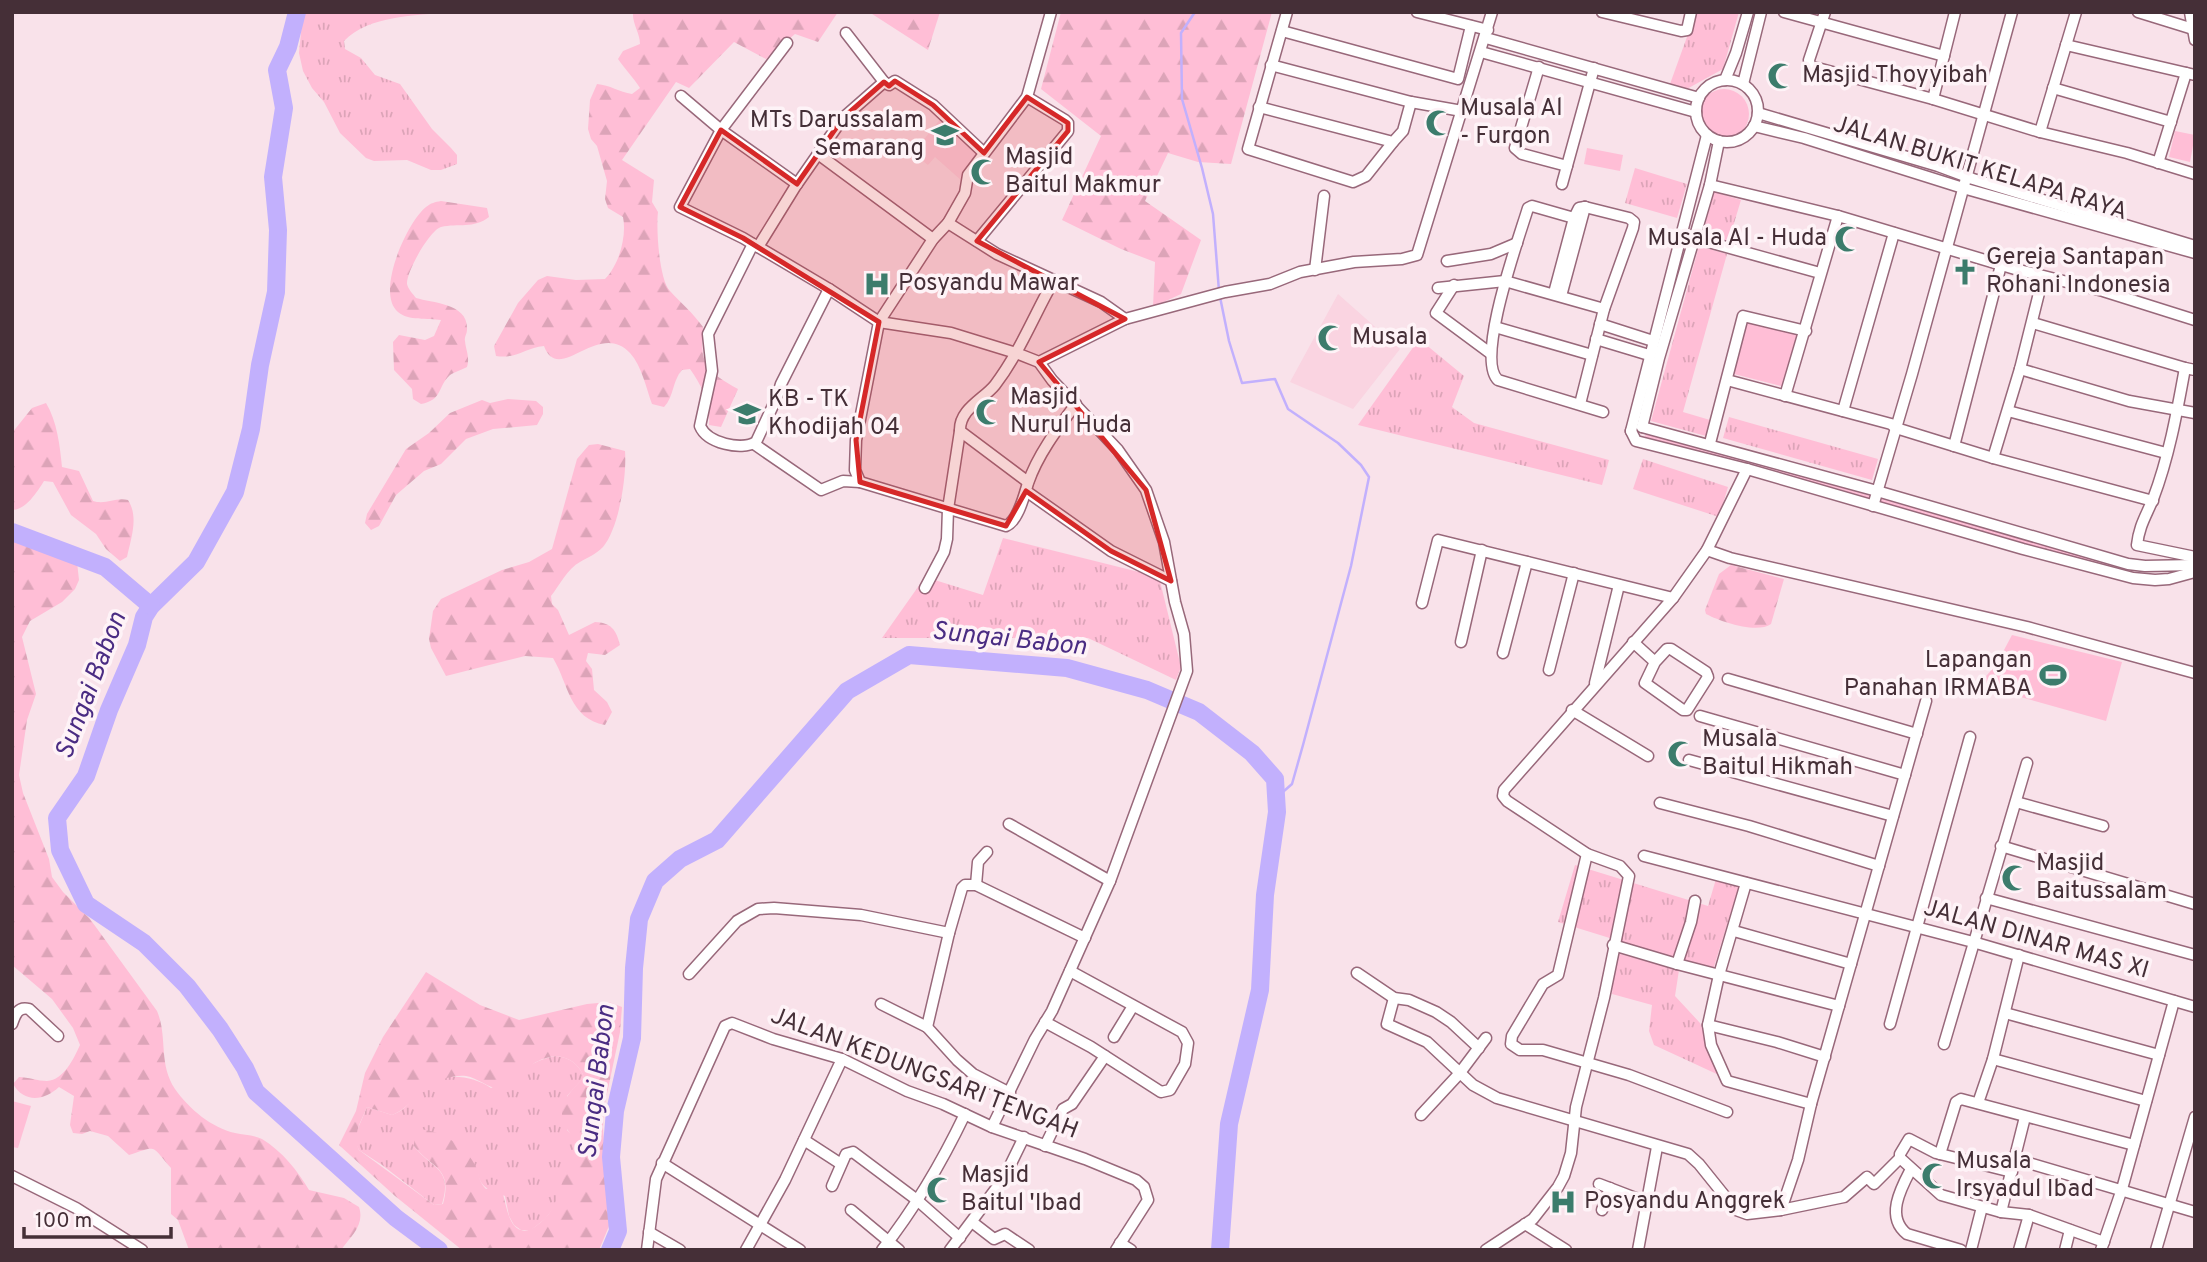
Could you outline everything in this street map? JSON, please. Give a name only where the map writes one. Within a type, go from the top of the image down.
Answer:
[{"type":"street","points":[[860,482],[855,470],[856,440],[878,322],[933,239],[948,223],[965,193],[968,175],[1027,97],[1051,12]]},
{"type":"street","points":[[1287,12],[1247,146],[1251,152],[1353,183],[1366,176],[1403,131],[1411,102]]},
{"type":"street","points":[[1417,12],[1471,26],[1487,34],[1594,68],[1699,98]]},
{"type":"street","points":[[1039,362],[1125,319],[1220,293],[1270,284],[1315,270],[1354,262],[1402,259],[1417,255],[1492,12]]},
{"type":"street","points":[[1602,12],[1642,17],[1681,31],[1687,30],[1691,12]]},
{"type":"street","points":[[1725,80],[1748,12]]},
{"type":"street","points":[[1743,84],[1761,12]]},
{"type":"street","points":[[1784,12],[1824,17],[1944,56]]},
{"type":"street","points":[[1933,99],[1955,12]]},
{"type":"street","points":[[1872,506],[2012,12]]},
{"type":"street","points":[[2040,132],[2076,12]]},
{"type":"street","points":[[2138,12],[2194,35]]},
{"type":"street","points":[[2190,12],[2194,35]]},
{"type":"street","points":[[1824,17],[1809,60],[1810,66],[2195,174]]},
{"type":"street","points":[[1282,31],[1458,79],[1471,26]]},
{"type":"street","points":[[846,33],[884,82],[889,85],[895,80],[933,105],[984,153]]},
{"type":"street","points":[[787,43],[721,130],[680,207],[756,246],[830,289],[878,322],[951,333],[1039,362],[1052,380],[1118,450],[1146,490],[1164,541],[1187,651],[1184,684],[1164,730],[1110,881],[1070,971],[992,1127]]},
{"type":"street","points":[[2066,45],[2190,74],[2158,163]]},
{"type":"street","points":[[1481,52],[1696,112]]},
{"type":"street","points":[[1271,65],[1411,102],[1462,111]]},
{"type":"street","points":[[1539,67],[1515,148],[1522,154],[1567,166]]},
{"type":"street","points":[[1562,184],[1594,68]]},
{"type":"street","points":[[1725,80],[1743,84],[1754,96],[1758,113],[1754,126],[1745,136],[1732,142],[1719,141],[1707,135],[1699,125],[1696,112],[1699,98],[1709,85],[1725,80]]},
{"type":"street","points":[[884,82],[843,118],[756,246],[708,334],[712,371],[700,426],[703,432],[716,441],[754,444],[821,490],[843,481],[860,482],[1006,526],[1013,522],[1027,486],[1053,435],[1076,404]]},
{"type":"street","points":[[2053,88],[2171,122]]},
{"type":"street","points":[[681,96],[721,130],[797,184]]},
{"type":"street","points":[[977,241],[1068,131],[1068,123],[1065,120],[1027,97]]},
{"type":"street","points":[[1259,107],[1393,142]]},
{"type":"street","name":"JALAN BUKIT KELAPA RAYA","points":[[1758,113],[1938,166],[2195,253]]},
{"type":"street","name":"JALAN BUKIT KELAPA RAYA","points":[[1754,126],[1804,138],[1963,188],[2195,246]]},
{"type":"street","points":[[1707,135],[1631,431],[1636,441],[1747,469],[2023,550],[2141,580],[2169,579],[2191,573],[2195,567]]},
{"type":"street","points":[[1642,427],[1710,185],[1719,141]]},
{"type":"street","points":[[818,154],[933,239]]},
{"type":"street","points":[[1710,185],[1838,216],[2043,277],[2103,291],[2195,320]]},
{"type":"street","points":[[1315,270],[1324,196]]},
{"type":"street","points":[[1574,218],[1530,207],[1505,281],[1490,353],[1493,374],[1498,380],[1603,412]]},
{"type":"street","points":[[1558,295],[1586,207]]},
{"type":"street","points":[[1558,295],[1574,218],[1579,208],[1586,207],[1629,218],[1634,222],[1600,324],[1580,404]]},
{"type":"street","points":[[1785,396],[1838,216]]},
{"type":"street","points":[[948,223],[998,254],[1101,302],[1125,319]]},
{"type":"street","points":[[1843,411],[1894,233]]},
{"type":"street","points":[[1694,238],[1820,273]]},
{"type":"street","points":[[1447,261],[1491,254],[1517,243]]},
{"type":"street","points":[[1954,446],[2001,265]]},
{"type":"street","points":[[1993,458],[2033,323],[2043,277]]},
{"type":"street","points":[[925,588],[944,552],[947,539],[948,509],[961,421],[979,397],[993,387],[1016,353],[1054,280]]},
{"type":"street","points":[[1438,288],[1505,281],[1605,309]]},
{"type":"street","points":[[1454,285],[1436,313],[1490,353]]},
{"type":"street","points":[[754,444],[761,434],[781,384],[830,289]]},
{"type":"street","points":[[1663,303],[1674,306]]},
{"type":"street","points":[[1710,443],[1743,316],[1806,331]]},
{"type":"street","points":[[2033,323],[2190,369],[2152,501],[2143,517],[2132,564]]},
{"type":"street","points":[[1600,324],[1653,341]]},
{"type":"street","points":[[1495,327],[1592,355]]},
{"type":"street","points":[[1596,339],[1649,355]]},
{"type":"street","points":[[2020,369],[2129,401],[2195,413]]},
{"type":"street","points":[[1727,380],[1891,424],[1896,428],[1993,458],[2152,501]]},
{"type":"street","points":[[2008,411],[2166,453]]},
{"type":"street","points":[[1631,431],[1642,427],[1710,443],[2090,554],[2145,566],[2195,567]]},
{"type":"street","points":[[960,431],[1111,551],[1171,581]]},
{"type":"street","points":[[1486,1250],[1525,1224],[1543,1207],[1564,1176],[1571,1153],[1573,1121],[1629,876],[1620,866],[1587,854],[1507,801],[1503,793],[1572,710],[1672,598],[1707,550],[1747,469]]},
{"type":"street","points":[[1422,603],[1438,540],[1672,598]]},
{"type":"street","points":[[2137,545],[2195,557]]},
{"type":"street","points":[[1461,642],[1482,550]]},
{"type":"street","points":[[1707,550],[1730,558],[2027,627],[2195,673]]},
{"type":"street","points":[[1503,653],[1527,562]]},
{"type":"street","points":[[1549,670],[1574,573]]},
{"type":"street","points":[[1595,685],[1619,584]]},
{"type":"street","points":[[1633,642],[1655,662]]},
{"type":"street","points":[[1669,649],[1706,672],[1708,677],[1687,710],[1645,683],[1655,662],[1669,649]]},
{"type":"street","points":[[1728,679],[1917,734]]},
{"type":"street","points":[[1781,1210],[1798,1160],[1811,1104],[1926,701]]},
{"type":"street","points":[[1572,710],[1648,757]]},
{"type":"street","points":[[1700,716],[1905,775]]},
{"type":"street","points":[[1890,1024],[1970,737]]},
{"type":"street","points":[[1689,760],[1893,816]]},
{"type":"street","points":[[1944,1044],[2027,763]]},
{"type":"street","points":[[2016,802],[2103,826]]},
{"type":"street","points":[[1660,803],[1749,826],[1879,866]]},
{"type":"street","points":[[1009,824],[1110,881]]},
{"type":"street","points":[[2001,846],[2195,904]]},
{"type":"street","points":[[976,885],[978,862],[987,852]]},
{"type":"street","points":[[1587,854],[1558,975],[1544,984],[1510,1040],[1511,1044],[1520,1050],[1543,1050],[1629,1075],[1727,1112]]},
{"type":"street","name":"JALAN DINAR MAS XI","points":[[1644,856],[1973,942],[2195,1007]]},
{"type":"street","points":[[1746,883],[1719,975],[1708,1025],[1711,1045],[1729,1082],[1811,1104]]},
{"type":"street","points":[[927,1027],[949,933],[965,885],[976,885],[1085,938]]},
{"type":"street","points":[[1986,898],[2195,955]]},
{"type":"street","points":[[1677,964],[1695,901]]},
{"type":"street","points":[[690,974],[737,921],[758,909],[878,917],[949,933]]},
{"type":"street","points":[[1734,931],[1851,964]]},
{"type":"street","points":[[1614,945],[1839,1006]]},
{"type":"street","points":[[1978,1103],[1993,1059],[2019,955]]},
{"type":"street","points":[[1045,1022],[1161,1092],[1170,1090],[1185,1064],[1188,1050],[1182,1032],[1070,971]]},
{"type":"street","points":[[1357,973],[1394,998],[1409,1000],[1436,1012],[1479,1048]]},
{"type":"street","points":[[1394,998],[1388,1024],[1427,1042],[1473,1086],[1497,1098],[1657,1147],[1689,1154],[1736,1210],[1756,1214],[1844,1197],[1867,1177],[1874,1184],[1900,1158],[1909,1139],[1940,1154],[2012,1172]]},
{"type":"street","points":[[1900,1158],[1941,1195],[2001,1212],[2029,1216],[2070,1230],[2103,1246],[2122,1189],[2174,1001]]},
{"type":"street","points":[[881,1004],[927,1027],[957,1060],[974,1074],[1010,1093]]},
{"type":"street","points":[[1114,1037],[1133,1006]]},
{"type":"street","points":[[12,1024],[17,1012],[26,1008],[58,1036]]},
{"type":"street","points":[[2005,1013],[2159,1055]]},
{"type":"street","name":"JALAN KEDUNGSARI TENGAH","points":[[662,1163],[725,1026],[736,1023],[773,1039],[842,1059],[907,1091],[992,1127],[1136,1180],[1144,1187],[1148,1200],[1118,1246]]},
{"type":"street","points":[[1708,1025],[1825,1057]]},
{"type":"street","points":[[1421,1115],[1459,1074],[1486,1038]]},
{"type":"street","points":[[1045,1146],[1063,1109],[1072,1104],[1105,1056]]},
{"type":"street","points":[[746,1250],[785,1180],[842,1059]]},
{"type":"street","points":[[1993,1059],[2146,1101]]},
{"type":"street","points":[[1940,1154],[1955,1102],[1961,1099],[2134,1145]]},
{"type":"street","points":[[885,1245],[917,1200],[965,1114]]},
{"type":"street","points":[[2001,1212],[2025,1117]]},
{"type":"street","points":[[2156,1250],[2195,1117]]},
{"type":"street","points":[[950,1250],[1003,1178],[1024,1137]]},
{"type":"street","points":[[804,1140],[841,1164]]},
{"type":"street","points":[[1638,1250],[1657,1147]]},
{"type":"street","points":[[832,1186],[846,1154],[853,1152],[917,1200],[960,1238]]},
{"type":"street","points":[[2015,1159],[2195,1212]]},
{"type":"street","points":[[647,1250],[651,1204],[662,1163],[800,1250]]},
{"type":"street","points":[[1911,1169],[1899,1191],[1896,1207],[1900,1228],[1907,1234],[1961,1250]]},
{"type":"street","points":[[12,1176],[76,1208],[142,1250]]},
{"type":"street","points":[[1599,1184],[1646,1202]]},
{"type":"street","points":[[1602,1210],[1610,1188]]},
{"type":"street","points":[[1971,1250],[1982,1207]]},
{"type":"street","points":[[851,1210],[885,1245],[899,1250]]},
{"type":"street","points":[[2018,1250],[2029,1216]]},
{"type":"street","points":[[972,1222],[994,1239],[1005,1234],[1029,1250]]},
{"type":"street","points":[[1525,1224],[1566,1250]]},
{"type":"street","points":[[2065,1250],[2070,1230]]},
{"type":"street","points":[[649,1232],[680,1250]]},
{"type":"street","points":[[1118,1246],[1130,1250]]},
{"type":"highlighted area","points":[[895,81],[933,105],[984,153],[1027,97],[1068,123],[1068,131],[977,241],[1125,319],[1039,362],[1146,490],[1171,581],[1111,551],[1026,491],[1006,526],[860,482],[856,440],[879,322],[743,238],[680,207],[721,130],[797,184],[843,118],[884,82],[889,86]]},
{"type":"shaded area","name":"MTs Darussalam Semarang","points":[[942,117],[983,154],[962,181],[935,157],[928,165],[913,153]]},
{"type":"shaded area","points":[[1338,294],[1400,349],[1353,409],[1290,382]]},
{"type":"green space","points":[[303,12],[449,12],[380,21],[354,32],[344,41],[345,49],[361,58],[375,75],[400,84],[432,129],[457,155],[457,164],[441,170],[431,170],[407,160],[374,161],[366,158],[340,133],[324,102],[303,71],[299,53]]},
{"type":"green space","points":[[633,12],[838,12],[818,42],[795,34],[766,59],[734,42],[689,88],[676,82],[622,160],[654,180],[652,202],[658,212],[659,253],[666,285],[703,327],[703,350],[707,365],[718,377],[738,389],[721,427],[709,425],[705,396],[690,369],[682,370],[679,374],[670,399],[664,407],[652,404],[638,364],[630,353],[618,345],[605,343],[559,359],[551,356],[544,346],[515,355],[496,356],[494,346],[518,303],[538,280],[547,276],[576,280],[605,279],[618,258],[624,233],[623,217],[608,208],[605,199],[607,181],[597,146],[588,129],[590,100],[597,84],[632,94],[640,88],[618,59],[623,51],[640,44]]},
{"type":"green space","points":[[869,12],[940,12],[928,50]]},
{"type":"green space","points":[[1061,12],[1272,12],[1231,164],[1198,162],[1168,153],[1145,201],[1201,240],[1181,294],[1153,307],[1155,262],[1121,249],[1062,220],[1101,136],[1041,89]]},
{"type":"green space","points":[[1696,12],[1739,12],[1723,69],[1685,90],[1670,84]]},
{"type":"green space","points":[[1724,89],[1741,97],[1749,114],[1741,131],[1724,139],[1707,131],[1699,114],[1707,97]]},
{"type":"green space","points":[[2175,131],[2195,135],[2190,162],[2169,157]]},
{"type":"green space","points":[[1587,148],[1623,155],[1620,171],[1584,164]]},
{"type":"green space","points":[[1635,168],[1687,184],[1677,218],[1625,203]]},
{"type":"green space","points":[[1714,192],[1741,200],[1728,243],[1702,235]]},
{"type":"green space","points":[[441,201],[487,208],[489,217],[478,223],[441,227],[436,230],[425,243],[410,270],[407,284],[416,298],[456,309],[466,321],[467,330],[467,367],[450,375],[433,399],[421,404],[413,399],[412,389],[394,370],[393,342],[399,335],[425,340],[434,336],[441,320],[402,315],[392,303],[390,290],[396,258],[410,227],[426,207]]},
{"type":"green space","points":[[1699,246],[1727,254],[1683,412],[1710,420],[1706,436],[1651,421]]},
{"type":"green space","points":[[1747,322],[1798,335],[1785,387],[1734,374]]},
{"type":"green space","points":[[1419,339],[1464,376],[1452,407],[1474,423],[1609,460],[1602,485],[1358,425]]},
{"type":"green space","points":[[508,399],[536,401],[543,407],[543,414],[537,425],[493,429],[466,439],[441,464],[424,471],[396,495],[379,526],[371,530],[365,523],[367,514],[406,449],[429,433],[450,413],[482,400],[490,403]]},
{"type":"green space","points":[[46,403],[59,442],[62,467],[79,471],[93,501],[128,500],[134,520],[127,557],[120,561],[106,549],[96,534],[71,515],[53,482],[44,481],[26,504],[12,510],[12,433],[32,408]]},
{"type":"green space","points":[[1729,417],[1878,459],[1872,480],[1723,438]]},
{"type":"green space","points":[[1646,432],[2127,569],[2126,574],[1645,437]]},
{"type":"green space","points":[[598,444],[625,451],[625,474],[618,515],[603,547],[572,568],[551,596],[552,604],[558,610],[569,635],[595,622],[609,625],[617,635],[620,645],[605,655],[588,653],[586,661],[592,669],[594,690],[607,702],[612,712],[605,725],[593,721],[577,708],[553,658],[525,656],[446,676],[429,639],[433,611],[441,599],[502,570],[529,562],[552,549],[577,459],[589,445]]},
{"type":"green space","points":[[1643,459],[1728,487],[1719,517],[1633,489]]},
{"type":"green space","points":[[12,537],[62,553],[77,562],[79,580],[75,589],[62,602],[30,621],[22,637],[36,694],[27,720],[19,775],[23,793],[49,859],[52,877],[90,919],[157,1011],[167,1070],[175,1089],[187,1104],[218,1127],[259,1138],[270,1144],[289,1162],[309,1190],[344,1198],[359,1207],[359,1225],[341,1250],[189,1250],[178,1220],[171,1214],[171,1168],[157,1151],[150,1149],[129,1155],[108,1136],[90,1131],[73,1133],[70,1125],[74,1096],[59,1087],[41,1097],[28,1097],[13,1084],[19,1077],[53,1080],[68,1068],[80,1045],[73,1028],[52,999],[12,965]]},
{"type":"green space","points":[[1003,538],[1159,577],[1181,667],[1176,680],[1088,638],[882,638],[925,577],[983,595]]},
{"type":"green space","points":[[1731,565],[1784,579],[1771,624],[1765,627],[1748,627],[1706,614],[1705,610],[1719,574]]},
{"type":"green space","name":"Lapangan Panahan IRMABA","points":[[2012,635],[2122,662],[2106,721],[1978,685],[1996,665]]},
{"type":"green space","points":[[1575,865],[1708,906],[1716,879],[1739,886],[1713,970],[1558,922]]},
{"type":"green space","points":[[1616,953],[1679,970],[1675,996],[1700,1023],[1721,1076],[1654,1045],[1649,1031],[1652,1005],[1612,994]]},
{"type":"green space","points":[[426,972],[480,1005],[519,1020],[587,1004],[609,1002],[622,1007],[620,1032],[604,1108],[609,1226],[599,1250],[462,1250],[395,1196],[339,1145],[356,1111],[365,1073],[383,1037]],"holes":[[[561,1057],[576,1065],[584,1077],[570,1093],[563,1108],[562,1119],[575,1145],[575,1152],[553,1208],[531,1229],[523,1231],[516,1228],[510,1218],[501,1188],[493,1186],[486,1189],[467,1153],[445,1136],[418,1129],[414,1137],[414,1146],[443,1175],[443,1204],[434,1205],[359,1150],[357,1133],[367,1107],[392,1115],[406,1107],[428,1085],[455,1076],[471,1077],[491,1087],[506,1087],[538,1061]]]},
{"type":"green space","points":[[556,1056],[573,1062],[584,1077],[567,1096],[567,1130],[574,1137],[575,1155],[566,1172],[556,1205],[545,1219],[531,1230],[521,1230],[514,1225],[509,1216],[505,1196],[484,1186],[478,1174],[414,1137],[414,1146],[443,1176],[445,1192],[442,1204],[434,1205],[359,1150],[355,1142],[367,1107],[392,1115],[405,1107],[421,1089],[437,1079],[466,1078],[491,1088],[532,1064]]},
{"type":"green space","points":[[12,1101],[31,1106],[18,1148],[12,1147]]},
{"type":"waterway","name":"Sungai Babon","points":[[297,12],[288,47],[277,70],[284,108],[273,177],[278,230],[276,292],[260,365],[251,429],[235,492],[196,562],[151,606],[144,617],[137,645],[109,710],[86,776],[57,818],[60,850],[86,904],[144,943],[187,986],[220,1029],[245,1068],[256,1092],[396,1218],[439,1250]]},
{"type":"waterway","points":[[1195,12],[1181,33],[1182,99],[1213,214],[1219,291]]},
{"type":"waterway","points":[[1220,297],[1229,341],[1242,383],[1275,379],[1288,409],[1338,443],[1361,465],[1369,477],[1351,566],[1292,784],[1276,798]]},
{"type":"waterway","points":[[12,532],[105,567],[151,606]]},
{"type":"waterway","name":"Sungai Babon","points":[[610,1250],[618,1231],[611,1157],[615,1111],[632,1038],[634,968],[639,919],[655,881],[680,859],[717,840],[847,691],[909,655],[1067,668],[1147,690],[1199,712],[1252,753],[1275,779],[1277,812],[1265,895],[1260,990],[1229,1124],[1220,1250]]},
{"type":"place","name":"Masjid Thoyyibah","points":[[1781,76]]},
{"type":"place","name":"Musala Al - Furqon","points":[[1439,123]]},
{"type":"place","name":"MTs Darussalam Semarang","points":[[945,135]]},
{"type":"place","name":"Masjid Baitul Makmur","points":[[984,172]]},
{"type":"place","name":"Musala Al - Huda","points":[[1848,239]]},
{"type":"place","name":"Gereja Santapan Rohani Indonesia","points":[[1965,272]]},
{"type":"place","name":"Posyandu Mawar","points":[[877,284]]},
{"type":"place","name":"Musala","points":[[1331,338]]},
{"type":"place","name":"Masjid Nurul Huda","points":[[989,412]]},
{"type":"place","name":"KB - TK Khodijah 04","points":[[747,414]]},
{"type":"place","name":"Lapangan Panahan IRMABA","points":[[2053,675]]},
{"type":"place","name":"Musala Baitul Hikmah","points":[[1681,754]]},
{"type":"place","name":"Masjid Baitussalam","points":[[2015,878]]},
{"type":"place","name":"Musala Irsyadul Ibad","points":[[1935,1176]]},
{"type":"place","name":"Masjid Baitul 'Ibad","points":[[940,1190]]},
{"type":"place","name":"Posyandu Anggrek","points":[[1563,1202]]}]
